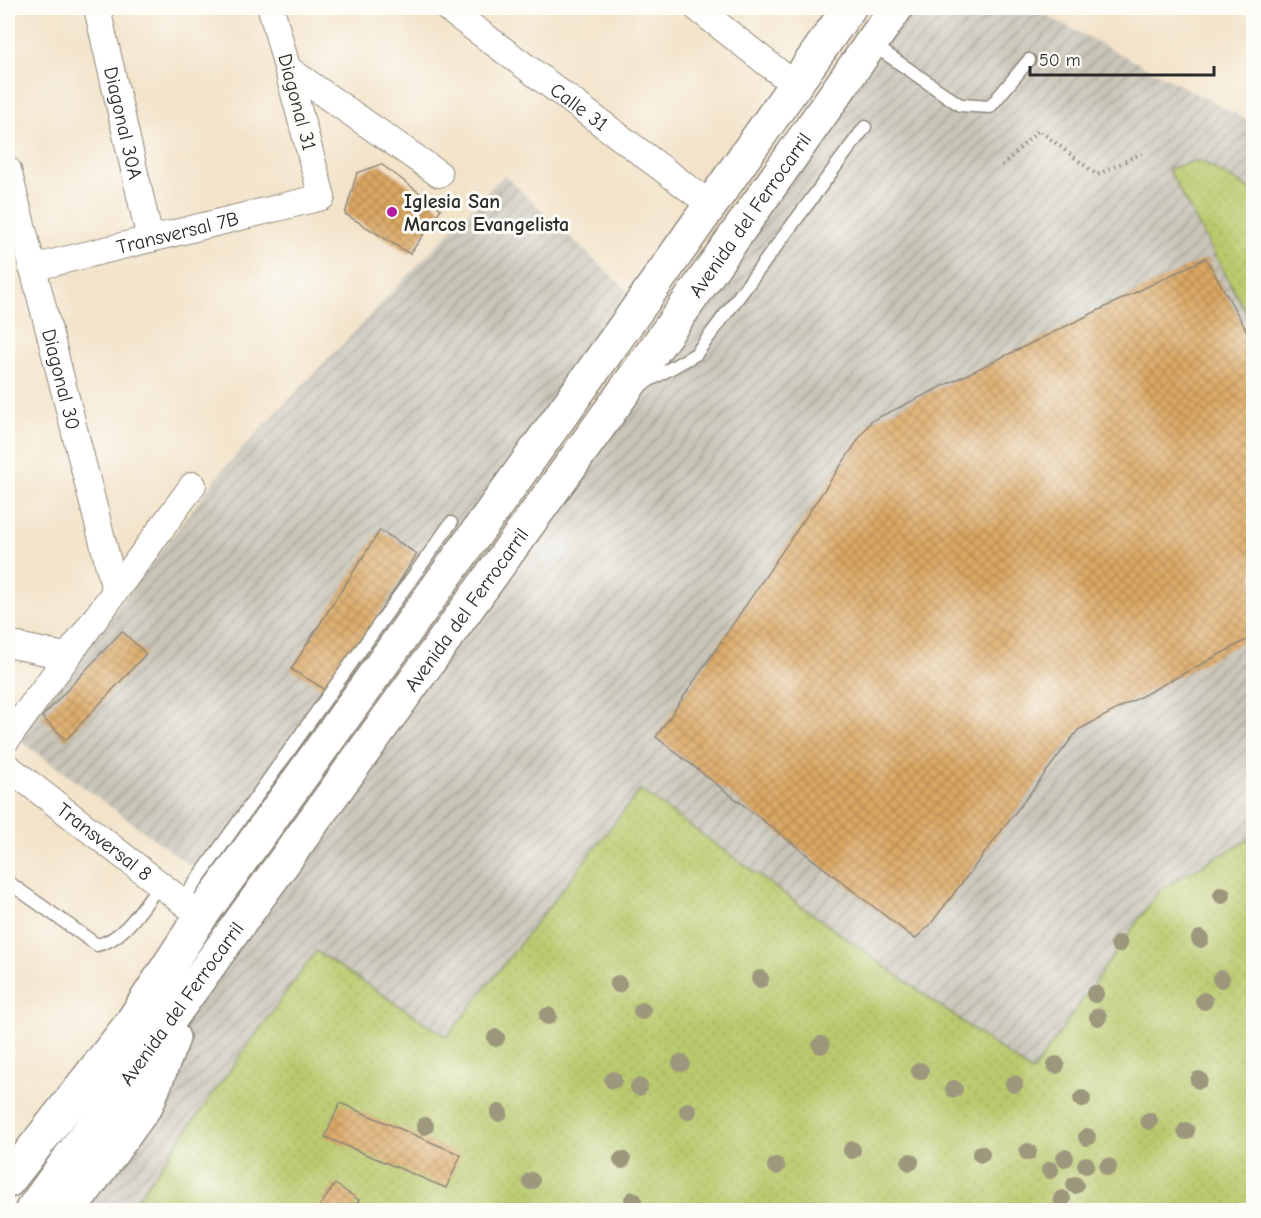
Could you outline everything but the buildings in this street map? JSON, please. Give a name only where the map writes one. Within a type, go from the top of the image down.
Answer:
[{"type":"main road","name":"Avenida del Ferrocarril","points":[[8,1181],[130,1025],[192,908],[711,205],[849,8]]},
{"type":"main road","name":"Avenida del Ferrocarril","points":[[32,1210],[621,397],[896,8]]},
{"type":"main road","points":[[70,1210],[147,1104],[190,994]]},
{"type":"street","name":"Diagonal 30A","points":[[97,8],[150,239]]},
{"type":"street","name":"Diagonal 31","points":[[271,8],[322,197]]},
{"type":"street","name":"Calle 31","points":[[447,8],[711,205]]},
{"type":"street","points":[[697,8],[795,85]]},
{"type":"street","points":[[288,69],[439,174]]},
{"type":"street","name":"Diagonal 30","points":[[8,170],[115,590]]},
{"type":"street","name":"Transversal 7B","points":[[32,268],[322,197]]},
{"type":"street","points":[[8,738],[65,656],[193,485]]},
{"type":"street","points":[[8,644],[65,656]]},
{"type":"street","name":"Transversal 8","points":[[8,767],[192,908]]},
{"type":"lane","points":[[872,44],[960,105],[982,108],[990,107],[1029,60]]},
{"type":"lane","points":[[621,397],[696,354],[865,127]]},
{"type":"lane","points":[[192,908],[451,522]]},
{"type":"lane","points":[[8,882],[97,945],[106,943],[126,928],[160,884]]},
{"type":"path","points":[[1002,166],[1039,130],[1097,175],[1142,153]]},
{"type":"shaded area","points":[[896,8],[1032,8],[1253,123],[1253,1210],[70,1210],[191,995]]},
{"type":"shaded area","points":[[504,175],[633,296],[213,878],[202,874],[17,738],[225,467]]},
{"type":"green space","points":[[1199,160],[1253,191],[1253,325],[1168,169]]},
{"type":"green space","points":[[640,790],[1032,1072],[1160,889],[1253,837],[1253,1210],[129,1210],[316,951],[447,1037]]},
{"type":"place","name":"Iglesia San Marcos Evangelista","points":[[392,212]]}]
